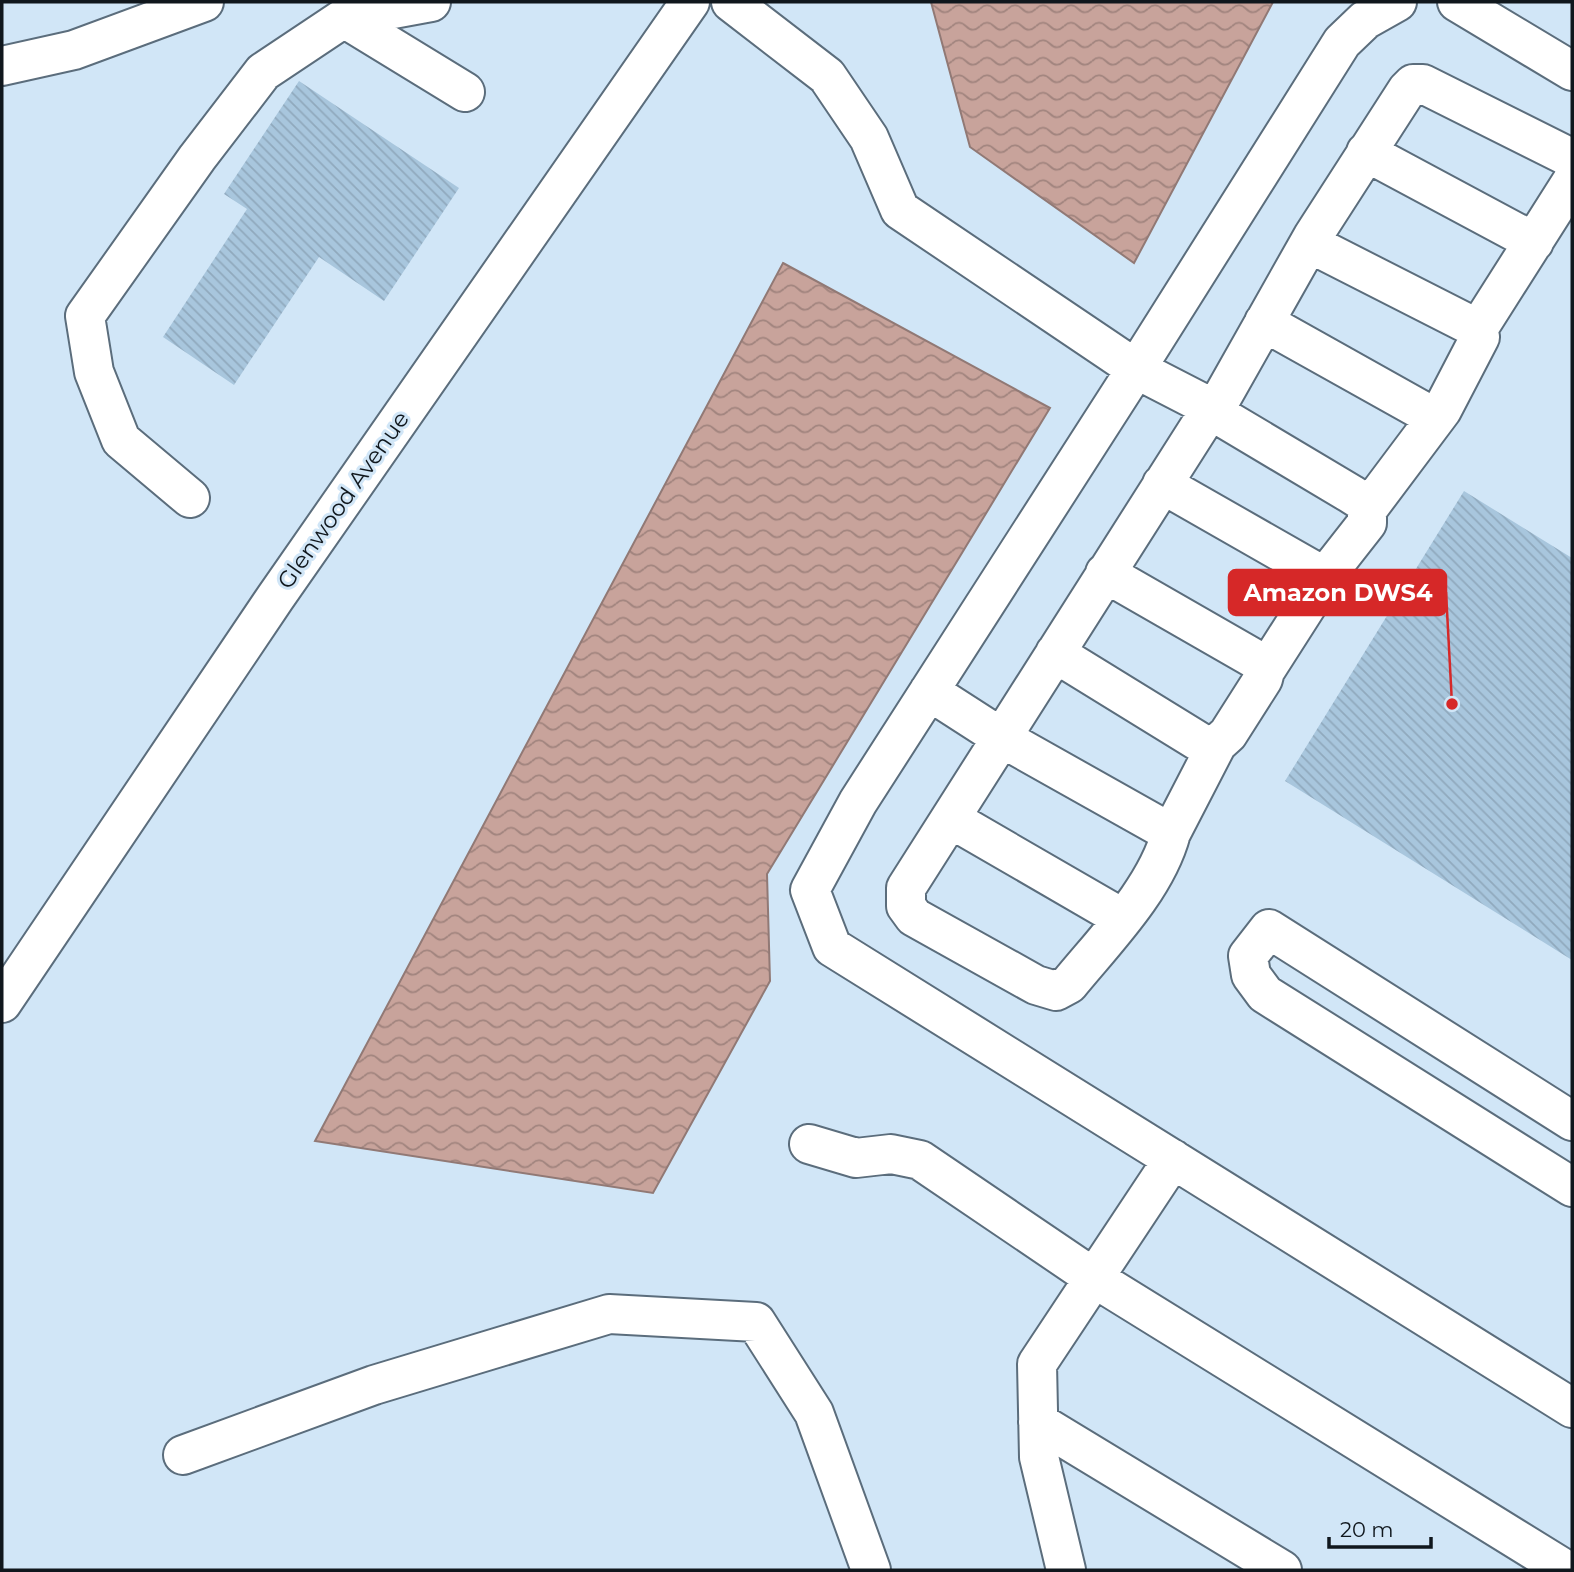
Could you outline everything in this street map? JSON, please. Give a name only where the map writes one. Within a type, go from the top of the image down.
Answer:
[{"type":"street","points":[[2,66],[74,50],[204,2]]},
{"type":"street","points":[[190,498],[121,440],[94,372],[85,316],[197,158],[263,72],[344,18],[431,2]]},
{"type":"street","points":[[731,2],[827,76],[869,138],[900,210],[1136,369],[1202,403],[1210,410],[1362,501],[1367,510],[1367,523],[1327,574],[1228,734],[1217,744],[1171,833],[1167,848],[1137,900],[1069,984],[1056,990],[1036,985],[914,917],[906,906],[906,888],[1105,573],[1210,410],[1221,399],[1309,243],[1393,109],[1413,84],[1423,84],[1569,157],[1572,163]]},
{"type":"street","points":[[1397,2],[1365,20],[1342,42],[858,802],[810,890],[832,947],[1572,1408]]},
{"type":"street","points":[[1457,2],[1572,72]]},
{"type":"street","name":"Glenwood Avenue","points":[[2,1003],[275,598],[684,4]]},
{"type":"street","points":[[344,18],[465,92]]},
{"type":"street","points":[[1366,152],[1534,242]]},
{"type":"street","points":[[1367,510],[1442,410],[1480,337],[1478,329],[1572,181]]},
{"type":"street","points":[[1309,243],[1478,329]]},
{"type":"street","points":[[1264,322],[1430,415],[1437,414]]},
{"type":"street","points":[[1163,484],[1318,573],[1327,574]]},
{"type":"street","points":[[1105,573],[1260,662],[1265,671]]},
{"type":"street","points":[[1055,653],[1206,746],[1217,744]]},
{"type":"street","points":[[929,691],[1002,738],[1171,833]]},
{"type":"street","points":[[951,819],[1115,914],[1127,913]]},
{"type":"street","points":[[1572,1121],[1269,929],[1248,956],[1251,975],[1265,994],[1572,1187]]},
{"type":"street","points":[[809,1144],[856,1158],[891,1154],[920,1160],[1094,1278],[1566,1570]]},
{"type":"street","points":[[1066,1570],[1039,1457],[1037,1364],[1173,1159]]},
{"type":"street","points":[[183,1455],[374,1385],[609,1314],[756,1322],[814,1413],[871,1570]]},
{"type":"street","points":[[1038,1422],[1282,1570]]},
{"type":"water","points":[[931,2],[1273,2],[1134,263],[970,147]]},
{"type":"water","points":[[783,263],[1050,408],[767,874],[770,981],[653,1193],[315,1141]]},
{"type":"building","points":[[299,81],[459,188],[384,301],[319,257],[234,385],[163,337],[247,209],[224,194]]},
{"type":"building","points":[[1464,491],[1572,558],[1572,960],[1285,781]]},
{"type":"place","name":"Amazon DWS4","points":[[1452,704]]}]
